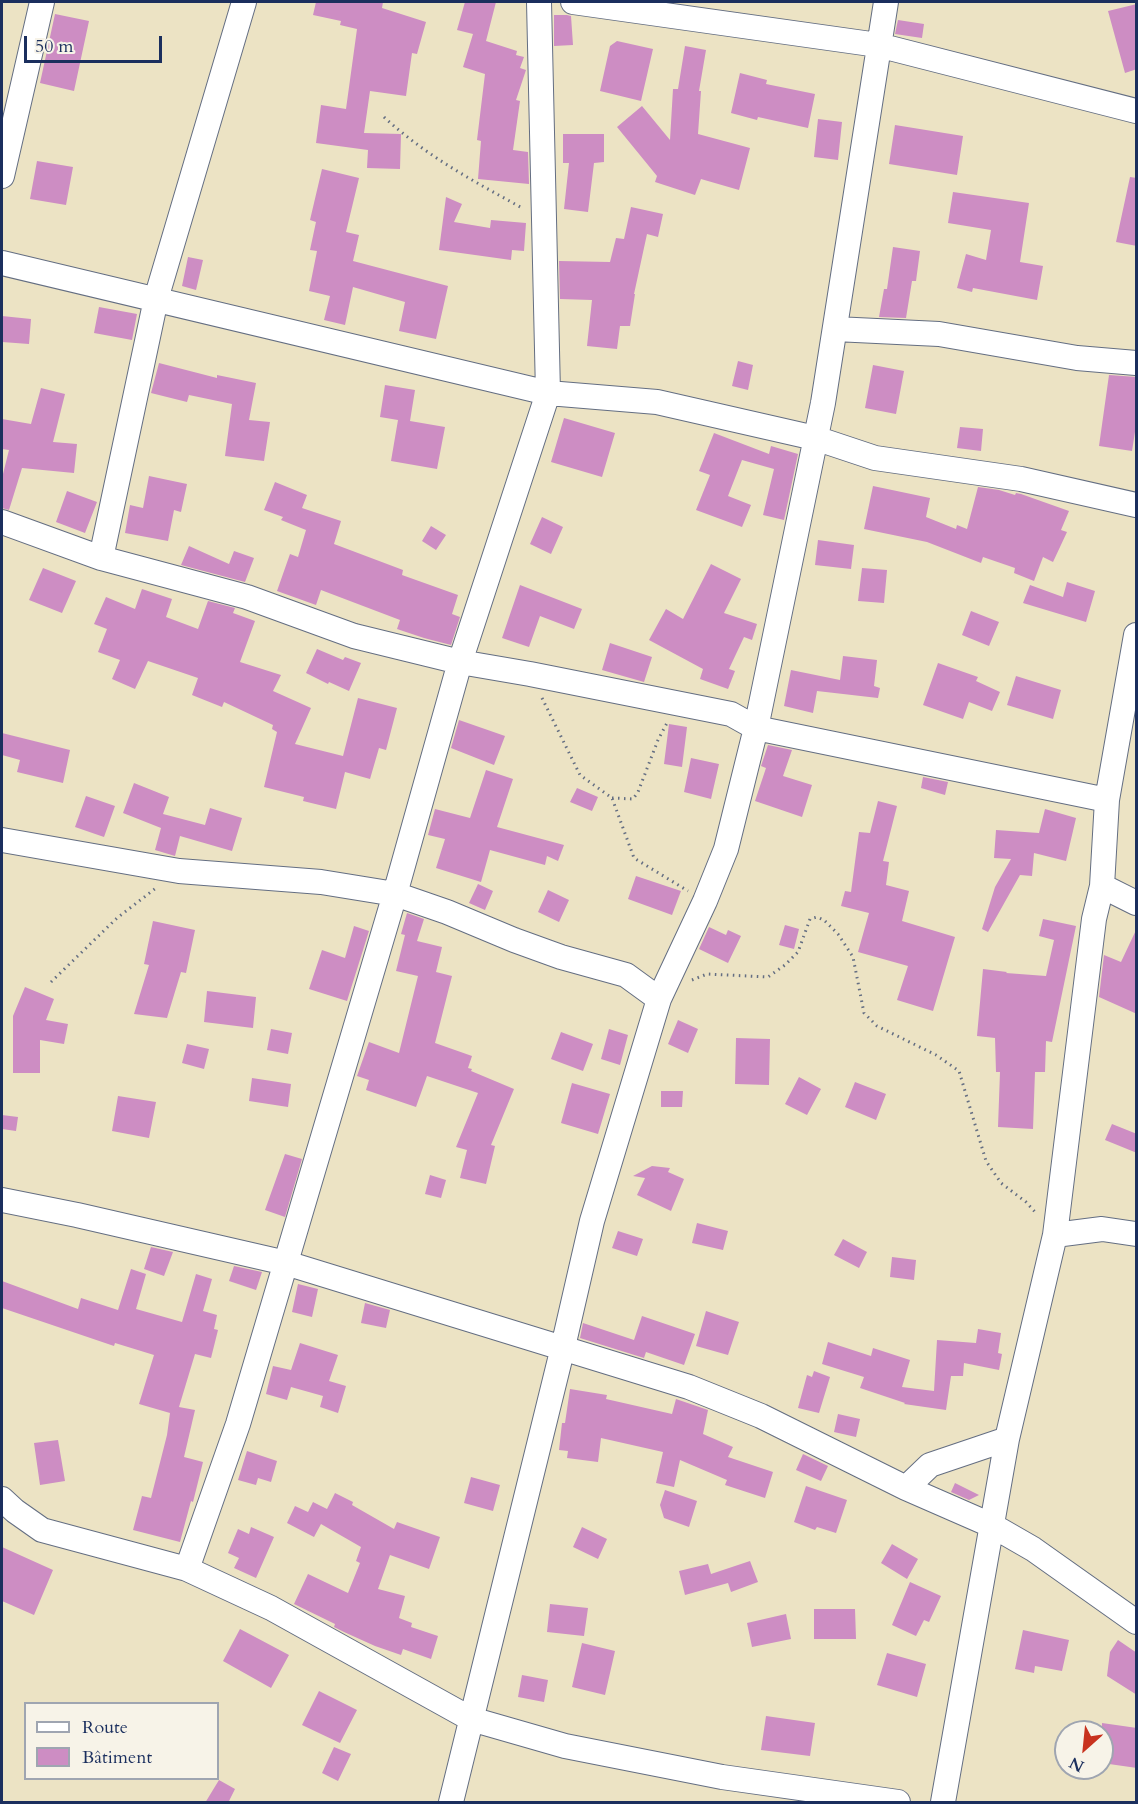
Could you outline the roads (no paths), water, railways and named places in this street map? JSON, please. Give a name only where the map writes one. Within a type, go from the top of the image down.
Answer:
[{"type":"street","points":[[2,176],[42,2]]},
{"type":"street","points":[[101,558],[156,299],[244,2]]},
{"type":"street","points":[[187,1569],[238,1424],[395,894],[460,662],[548,393],[539,2]]},
{"type":"street","points":[[573,2],[878,45],[1137,111]]},
{"type":"street","points":[[451,1803],[592,1221],[659,999],[705,901],[726,849],[756,728],[823,403],[886,2]]},
{"type":"street","points":[[2,263],[548,393],[657,402],[815,438],[875,458],[1021,479],[1137,505]]},
{"type":"street","points":[[835,329],[939,334],[1077,358],[1137,363]]},
{"type":"street","points":[[2,522],[101,558],[247,597],[354,636],[460,662],[731,714],[756,728],[1107,800]]},
{"type":"street","points":[[943,1803],[1007,1439],[1055,1235],[1094,919],[1102,886],[1107,800],[1137,635]]},
{"type":"street","points":[[2,840],[179,871],[321,882],[395,894],[561,957],[626,975],[659,999]]},
{"type":"street","points":[[1102,886],[1137,903]]},
{"type":"street","points":[[2,1200],[286,1263],[689,1387],[751,1412],[906,1488],[993,1526],[1033,1549],[1137,1622]]},
{"type":"street","points":[[1055,1235],[1102,1229],[1137,1234]]},
{"type":"street","points":[[906,1488],[930,1465],[1007,1439]]},
{"type":"street","points":[[2,1499],[42,1530],[187,1569],[271,1608],[471,1719],[576,1748],[722,1777],[898,1803]]}]
